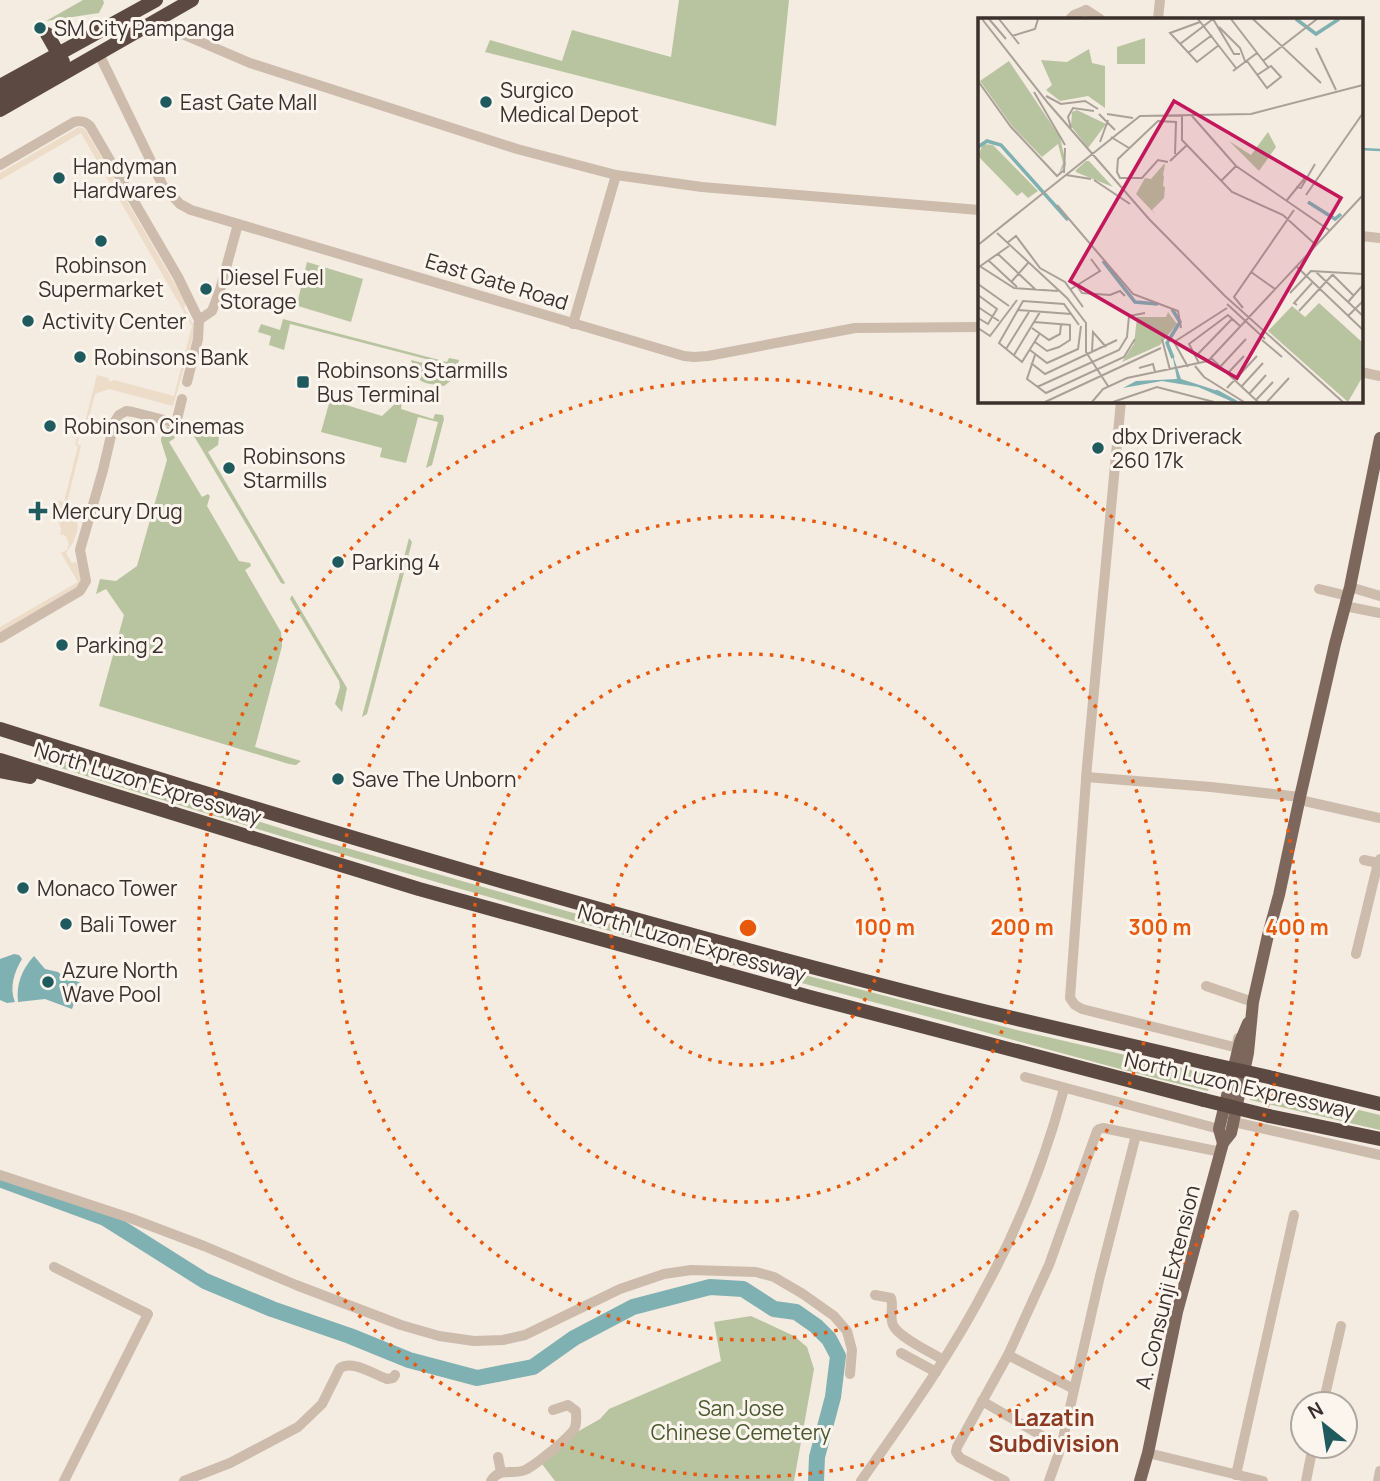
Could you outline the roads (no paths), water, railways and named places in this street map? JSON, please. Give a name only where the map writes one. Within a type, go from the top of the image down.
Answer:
[{"type":"highway","points":[[0,97],[156,0]]},
{"type":"highway","points":[[0,86],[184,0]]},
{"type":"highway","points":[[0,110],[192,0]]},
{"type":"highway","points":[[47,34],[61,58]]},
{"type":"highway","name":"North Luzon Expressway","points":[[0,729],[269,813],[759,953],[947,1002],[1380,1104]]},
{"type":"highway","name":"North Luzon Expressway","points":[[0,760],[419,889],[822,1001],[1204,1100],[1380,1139]]},
{"type":"highway","points":[[0,771],[101,792]]},
{"type":"main road","points":[[1222,1148],[1219,1129],[1279,895],[1332,643],[1348,596],[1380,438]]},
{"type":"main road","name":"A. Consunji Extension","points":[[1140,1481],[1177,1312],[1222,1148],[1234,1122],[1250,1045],[1252,1008]]},
{"type":"street","points":[[1158,18],[1160,0]]},
{"type":"street","points":[[1071,18],[1086,5],[1099,18]]},
{"type":"street","points":[[154,22],[250,63],[517,149],[616,175],[702,187],[978,209]]},
{"type":"street","name":"East Gate Road","points":[[99,54],[158,174],[171,195],[191,210],[684,356],[708,356],[855,328],[978,327]]},
{"type":"street","points":[[0,165],[74,122],[80,120],[90,126],[178,277],[199,320],[198,339],[187,382]]},
{"type":"street","points":[[573,324],[616,175]]},
{"type":"street","points":[[199,320],[212,311],[238,224]]},
{"type":"street","points":[[1362,236],[1380,238]]},
{"type":"street","points":[[1362,372],[1380,376]]},
{"type":"street","points":[[0,638],[80,591],[86,581],[80,550],[114,423],[119,415],[126,411],[176,423],[182,399]]},
{"type":"street","points":[[1121,402],[1097,644],[1070,998],[1082,1009],[1234,1047],[1237,1045],[1242,1023],[1252,1008],[1206,986]]},
{"type":"street","points":[[1319,590],[1348,596],[1380,596]]},
{"type":"street","points":[[1348,596],[1380,613]]},
{"type":"street","points":[[1086,777],[1211,787],[1300,799],[1380,818]]},
{"type":"street","points":[[1356,954],[1379,861],[1364,860]]},
{"type":"street","points":[[1025,1077],[1219,1129]]},
{"type":"street","points":[[860,1481],[936,1372],[988,1283],[1015,1229],[1043,1156],[1064,1089]]},
{"type":"street","points":[[1234,1122],[1380,1155]]},
{"type":"street","points":[[1005,1481],[960,1458],[956,1452],[957,1447],[1008,1354],[1049,1265],[1097,1131],[1103,1128],[1222,1148]]},
{"type":"street","points":[[1049,1481],[1061,1447],[1136,1135]]},
{"type":"street","points":[[0,1175],[130,1218],[401,1325],[439,1336],[474,1341],[503,1340],[525,1335],[620,1289],[664,1274],[691,1270],[756,1272],[774,1277],[834,1316],[847,1331],[852,1350],[850,1374]]},
{"type":"street","points":[[1236,1475],[1294,1215]]},
{"type":"street","points":[[54,1267],[148,1314],[65,1481]]},
{"type":"street","points":[[875,1295],[891,1298],[893,1324],[900,1334],[943,1360]]},
{"type":"street","points":[[1326,1390],[1341,1326]]},
{"type":"street","points":[[901,1353],[936,1372]]},
{"type":"street","points":[[1008,1354],[1074,1389]]},
{"type":"street","points":[[184,1481],[230,1463],[298,1427],[323,1404],[342,1366],[350,1365],[387,1379],[395,1375]]},
{"type":"street","points":[[982,1401],[1061,1447]]},
{"type":"street","points":[[491,1481],[501,1472],[524,1471],[570,1435],[576,1426],[576,1411],[565,1404],[553,1410]]},
{"type":"street","points":[[1148,1453],[1263,1481]]},
{"type":"street","points":[[498,1457],[501,1472]]},
{"type":"street","points":[[1306,1481],[1311,1460]]},
{"type":"street","points":[[1378,1481],[1380,1471]]},
{"type":"water","points":[[14,954],[22,959],[13,980],[15,1002],[7,1003],[0,1000],[0,959]]},
{"type":"water","name":"Azure North Wave Pool","points":[[34,956],[45,969],[58,972],[68,981],[81,983],[72,1009],[45,999],[18,1002],[21,977]]},
{"type":"waterway","points":[[1362,149],[1380,150]]},
{"type":"waterway","points":[[2,1180],[105,1218],[205,1281],[272,1309],[409,1360],[477,1378],[533,1367],[574,1338],[633,1307],[710,1287],[743,1289],[774,1309],[796,1312],[816,1326],[829,1339],[838,1356],[833,1397],[817,1457],[816,1481]]},
{"type":"place","name":"SM City Pampanga","points":[[40,28]]},
{"type":"place","name":"East Gate Mall","points":[[166,102]]},
{"type":"place","name":"Surgico Medical Depot","points":[[486,102]]},
{"type":"place","name":"Handyman Hardwares","points":[[59,178]]},
{"type":"place","name":"Robinson Supermarket","points":[[101,241]]},
{"type":"place","name":"Diesel Fuel Storage","points":[[206,289]]},
{"type":"place","name":"Activity Center","points":[[28,321]]},
{"type":"place","name":"Robinsons Bank","points":[[80,357]]},
{"type":"place","name":"Robinsons Starmills Bus Terminal","points":[[303,382]]},
{"type":"place","name":"Robinson Cinemas","points":[[50,426]]},
{"type":"place","name":"dbx Driverack 260 17k","points":[[1098,448]]},
{"type":"place","name":"Robinsons Starmills","points":[[229,468]]},
{"type":"place","name":"Mercury Drug","points":[[38,511]]},
{"type":"place","name":"Parking 4","points":[[338,562]]},
{"type":"place","name":"Parking 2","points":[[62,645]]},
{"type":"place","name":"Save The Unborn","points":[[338,779]]},
{"type":"place","name":"Monaco Tower","points":[[23,888]]},
{"type":"place","name":"Bali Tower","points":[[66,924]]},
{"type":"place","name":"Azure North Wave Pool","points":[[48,982]]},
{"type":"district","name":"Lazatin Subdivision","points":[[1054,1430]]},
{"type":"park label","name":"San Jose Chinese Cemetery","points":[[741,1420]]}]
